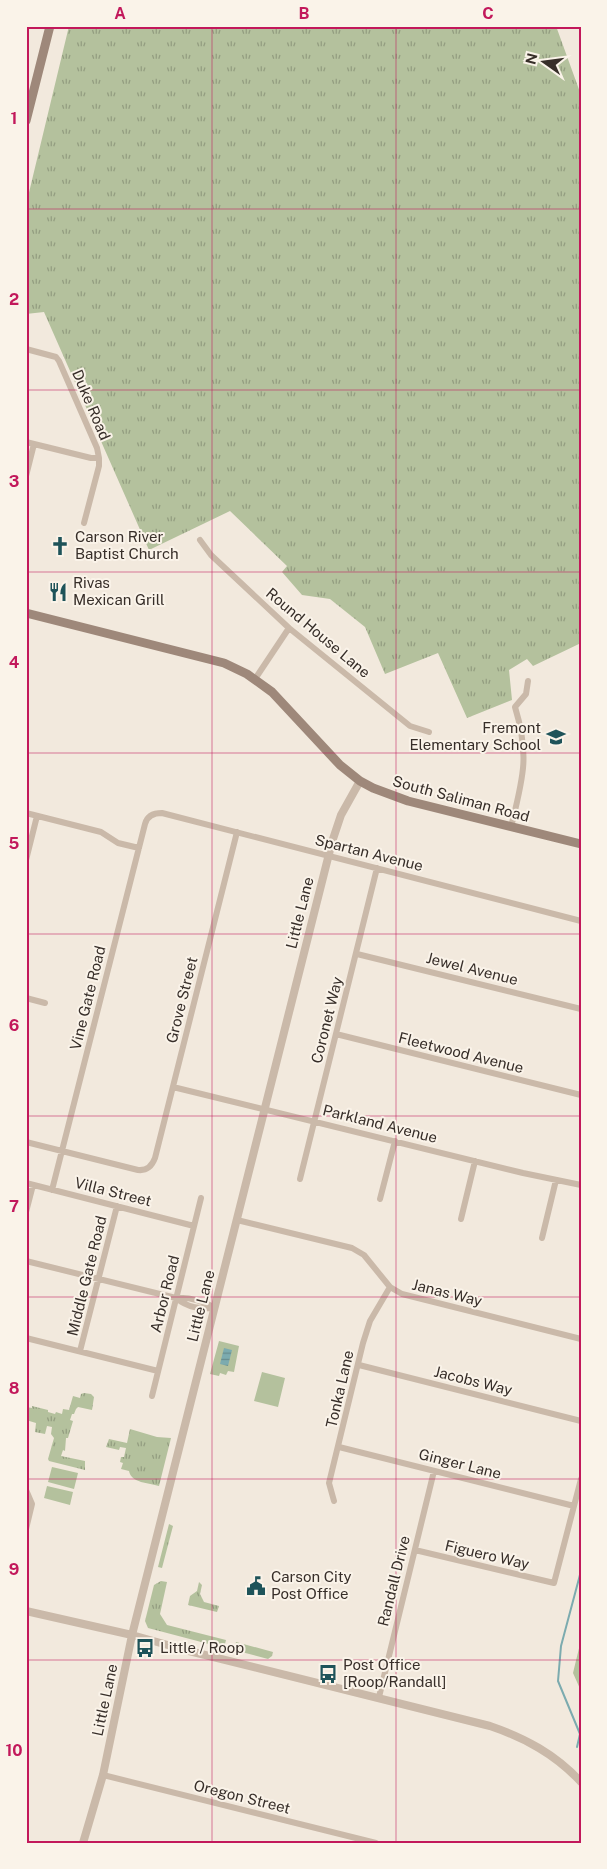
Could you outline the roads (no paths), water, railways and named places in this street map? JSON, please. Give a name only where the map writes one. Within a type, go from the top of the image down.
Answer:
[{"type":"main road","points":[[26,121],[50,26]]},
{"type":"main road","name":"South Saliman Road","points":[[26,613],[211,659],[233,667],[255,679],[279,698],[334,760],[360,781],[403,800],[581,844]]},
{"type":"street","name":"Duke Road","points":[[26,349],[56,357],[60,361],[97,448],[99,466],[84,523]]},
{"type":"street","points":[[26,442],[91,458],[99,458]]},
{"type":"street","points":[[26,476],[34,444]]},
{"type":"street","name":"Round House Lane","points":[[200,540],[211,555],[289,628],[410,726],[429,732]]},
{"type":"street","points":[[255,679],[289,628]]},
{"type":"street","points":[[511,827],[522,784],[525,759],[516,706],[526,694],[528,681]]},
{"type":"street","name":"Little Lane","points":[[83,1843],[102,1775],[132,1635],[329,856],[340,815],[360,781]]},
{"type":"street","points":[[26,813],[100,832],[118,843],[139,848]]},
{"type":"street","name":"Spartan Avenue","points":[[152,815],[162,813],[581,921]]},
{"type":"street","name":"Vine Gate Road","points":[[52,1190],[139,848],[146,822],[152,815]]},
{"type":"street","points":[[26,860],[37,816]]},
{"type":"street","name":"Grove Street","points":[[62,1151],[144,1170],[152,1165],[237,832]]},
{"type":"street","name":"Coronet Way","points":[[300,1179],[378,868]]},
{"type":"street","name":"Jewel Avenue","points":[[357,954],[581,1009]]},
{"type":"street","points":[[26,998],[44,1003]]},
{"type":"street","name":"Fleetwood Avenue","points":[[336,1034],[581,1095]]},
{"type":"street","name":"Parkland Avenue","points":[[173,1087],[581,1185]]},
{"type":"street","points":[[380,1199],[394,1140]]},
{"type":"street","points":[[26,1142],[62,1151]]},
{"type":"street","points":[[460,1219],[475,1161]]},
{"type":"street","points":[[542,1238],[556,1180]]},
{"type":"street","points":[[26,1212],[30,1184]]},
{"type":"street","name":"Villa Street","points":[[30,1184],[194,1226]]},
{"type":"street","name":"Arbor Road","points":[[152,1396],[201,1198]]},
{"type":"street","name":"Middle Gate Road","points":[[80,1351],[117,1206]]},
{"type":"street","name":"Janas Way","points":[[237,1220],[352,1248],[364,1255],[390,1287],[402,1294],[581,1339]]},
{"type":"street","points":[[26,1261],[176,1298],[186,1297],[204,1302],[215,1308]]},
{"type":"street","name":"Tonka Lane","points":[[334,1501],[329,1482],[370,1321],[390,1287]]},
{"type":"street","points":[[26,1338],[158,1371]]},
{"type":"street","name":"Jacobs Way","points":[[359,1365],[581,1421]]},
{"type":"street","name":"Ginger Lane","points":[[339,1447],[574,1506]]},
{"type":"street","name":"Randall Drive","points":[[379,1697],[434,1471]]},
{"type":"street","points":[[574,1506],[581,1479]]},
{"type":"street","points":[[26,1490],[32,1504],[26,1529]]},
{"type":"street","name":"Figuero Way","points":[[415,1550],[554,1583],[574,1506]]},
{"type":"street","points":[[26,1611],[132,1635],[490,1726],[516,1735],[543,1749],[561,1762],[581,1782]]},
{"type":"street","name":"Oregon Street","points":[[102,1775],[376,1843]]},
{"type":"water","points":[[224,1348],[232,1350],[228,1366],[220,1364]]},
{"type":"waterway","points":[[577,1747],[580,1734],[558,1681],[561,1646],[581,1571]]},
{"type":"place","name":"Carson River Baptist Church","points":[[60,546]]},
{"type":"place","name":"Rivas Mexican Grill","points":[[58,592]]},
{"type":"place","name":"Fremont Elementary School","points":[[556,737]]},
{"type":"place","name":"Carson City Post Office","points":[[256,1586]]},
{"type":"place","name":"Little / Roop","points":[[145,1648]]},
{"type":"place","name":"Post Office [Roop/Randall]","points":[[328,1674]]}]
